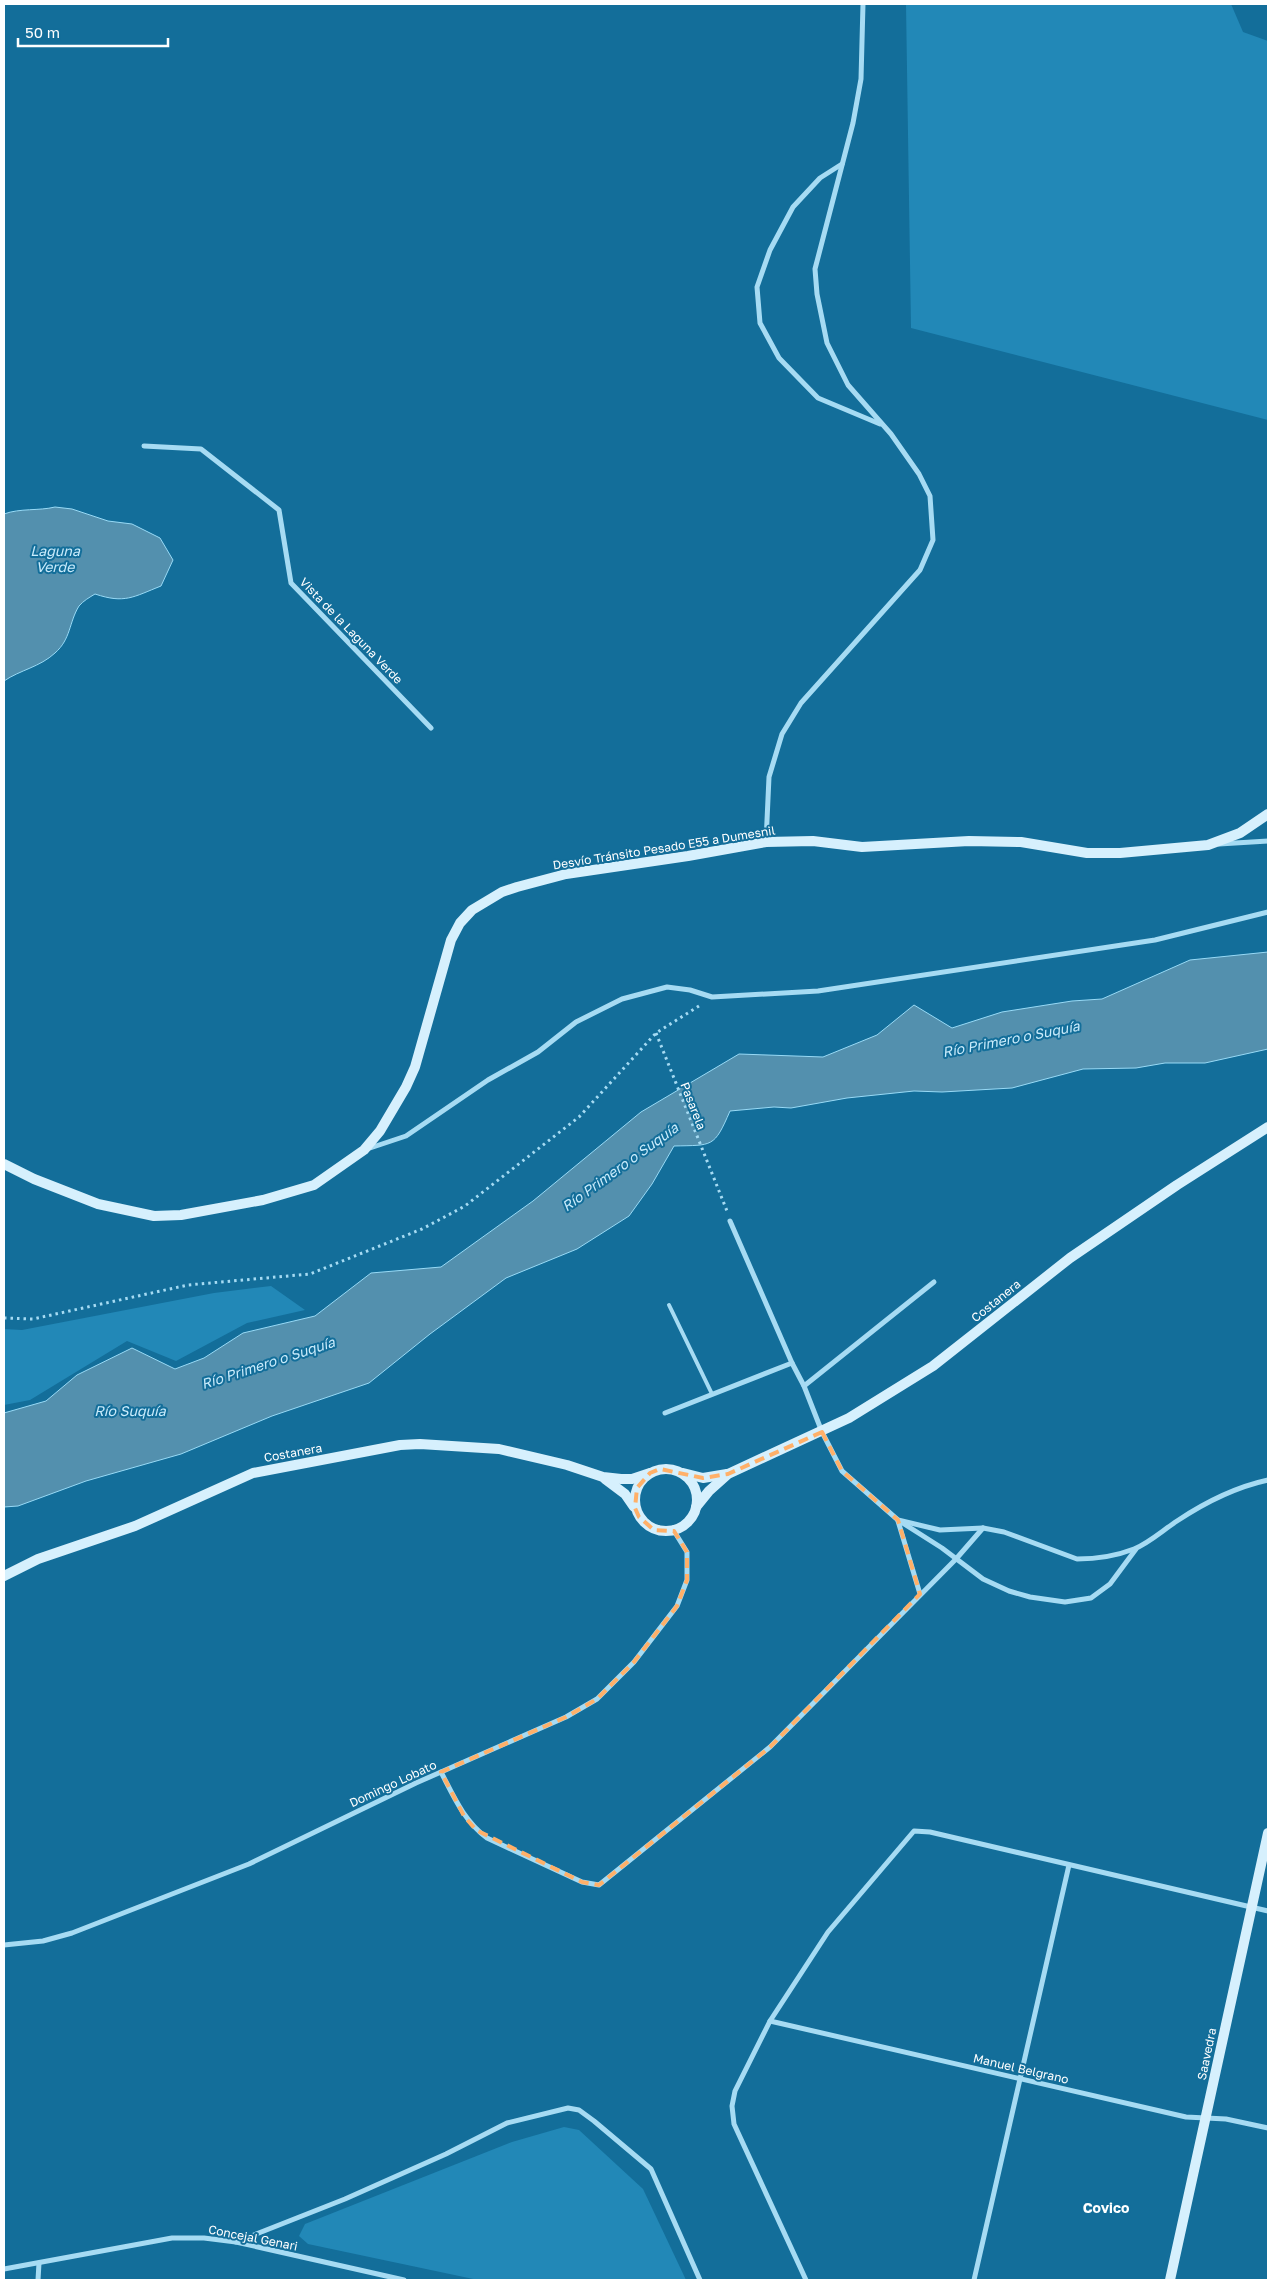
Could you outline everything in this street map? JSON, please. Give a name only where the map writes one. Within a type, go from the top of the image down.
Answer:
[{"type":"street","points":[[766,842],[768,777],[782,734],[801,703],[920,570],[933,540],[930,496],[919,474],[883,425],[848,385],[827,343],[820,319],[815,270],[861,79],[863,4]]},
{"type":"street","points":[[842,164],[820,178],[793,206],[770,250],[757,287],[760,323],[778,358],[818,398],[883,425]]},
{"type":"street","name":"Vista de la Laguna Verde","points":[[144,446],[201,450],[279,510],[291,584],[431,728]]},
{"type":"street","name":"Desvío Tránsito Pesado E55 a Dumesnil","points":[[4,1164],[98,1204],[154,1216],[181,1215],[294,1192],[314,1185],[364,1150],[380,1132],[406,1087],[415,1067],[451,940],[460,923],[472,910],[502,892],[566,874],[688,856],[766,842],[813,841],[862,847],[969,841],[1021,842],[1087,853],[1120,853],[1208,845],[1240,832],[1268,814]]},
{"type":"street","points":[[1208,845],[1268,841]]},
{"type":"street","points":[[364,1150],[406,1136],[488,1080],[538,1052],[576,1022],[622,999],[667,987],[690,990],[712,997],[818,991],[1155,940],[1268,912]]},
{"type":"street","name":"Costanera","points":[[603,1477],[625,1494],[646,1525],[664,1532],[674,1530],[688,1522],[696,1507],[709,1491],[728,1474],[849,1418],[933,1366],[1070,1258],[1176,1185],[1268,1127]]},
{"type":"street","points":[[730,1221],[792,1363],[804,1386],[822,1432],[842,1471],[898,1520],[983,1579],[1030,1597],[1065,1602],[1091,1598],[1110,1584],[1136,1548]]},
{"type":"street","points":[[804,1386],[934,1282]]},
{"type":"street","points":[[665,1413],[792,1363]]},
{"type":"street","name":"Costanera","points":[[4,1576],[38,1559],[135,1526],[253,1473],[400,1445],[420,1444],[500,1449],[567,1465],[603,1477],[632,1479],[660,1469],[670,1469],[703,1478],[728,1474]]},
{"type":"street","points":[[635,1508],[637,1488],[650,1472]]},
{"type":"street","points":[[680,1472],[694,1487],[697,1497],[696,1507]]},
{"type":"street","points":[[898,1520],[940,1530],[983,1528],[1004,1532],[1077,1559],[1114,1555],[1136,1548],[1222,1496],[1268,1480]]},
{"type":"street","points":[[898,1520],[920,1594]]},
{"type":"street","points":[[440,1772],[464,1816],[476,1830],[487,1838],[582,1882],[599,1885],[770,1747],[956,1559],[983,1528]]},
{"type":"street","name":"Domingo Lobato","points":[[4,1945],[43,1941],[72,1933],[249,1864],[440,1772],[566,1716],[597,1699],[634,1662],[677,1606],[687,1580],[687,1552],[674,1530]]},
{"type":"street","points":[[806,2280],[734,2124],[732,2115],[735,2091],[770,2021],[828,1932],[914,1831],[930,1832],[1268,1911]]},
{"type":"street","name":"Saavedra","points":[[1170,2280],[1268,1832]]},
{"type":"street","points":[[974,2280],[1070,1865]]},
{"type":"street","name":"Manuel Belgrano","points":[[770,2021],[1186,2117],[1226,2120],[1268,2128]]},
{"type":"street","points":[[236,2242],[345,2199],[524,2117],[568,2108],[579,2110],[594,2121],[651,2169],[700,2280]]},
{"type":"street","name":"Concejal Genari","points":[[4,2269],[172,2238],[219,2239],[404,2280]]},
{"type":"street","points":[[38,2280],[39,2263]]},
{"type":"lane","points":[[670,1305],[712,1394]]},
{"type":"path","points":[[4,1318],[33,1319],[188,1285],[310,1274],[422,1229],[465,1206],[579,1117],[656,1033],[712,997]]},
{"type":"path","name":"Pasarela","points":[[656,1033],[730,1221]]},
{"type":"highlighted area","points":[[822,1432],[842,1471],[898,1520],[920,1594],[770,1747],[599,1885],[582,1882],[476,1830],[464,1816],[441,1772],[566,1717],[597,1699],[634,1662],[677,1606],[687,1580],[687,1552],[674,1531],[654,1530],[639,1517],[635,1508],[637,1488],[650,1473],[660,1469],[703,1478],[728,1474]]},
{"type":"shaded area","points":[[906,4],[1231,4],[1243,32],[1268,41],[1268,420],[911,328]]},
{"type":"shaded area","points":[[271,1286],[305,1310],[247,1323],[176,1361],[127,1341],[30,1400],[4,1405],[4,1329],[22,1330],[214,1293]]},
{"type":"shaded area","points":[[564,2127],[579,2130],[643,2189],[686,2280],[478,2280],[308,2244],[299,2236],[305,2224],[512,2142]]},
{"type":"water","name":"Laguna Verde","points":[[55,507],[72,509],[108,521],[132,524],[160,538],[173,560],[161,586],[129,598],[114,599],[95,594],[87,599],[79,606],[64,642],[55,653],[43,662],[4,681],[4,514]]},
{"type":"water","name":"Río Suquía","points":[[1268,952],[1268,1049],[1205,1063],[1165,1063],[1136,1068],[1083,1069],[1012,1088],[942,1092],[914,1091],[847,1098],[791,1108],[774,1107],[730,1111],[720,1132],[711,1142],[674,1146],[652,1184],[629,1216],[577,1249],[506,1278],[430,1334],[369,1383],[272,1416],[181,1454],[86,1481],[18,1506],[4,1507],[4,1413],[46,1401],[77,1375],[132,1348],[175,1369],[204,1358],[243,1333],[315,1316],[371,1273],[441,1267],[533,1201],[641,1112],[739,1054],[823,1057],[877,1035],[914,1005],[952,1028],[1002,1012],[1072,1001],[1102,999],[1190,960]]},
{"type":"district","name":"Covico","points":[[1106,2208]]},
{"type":"water label","name":"Río Primero o Suquía","points":[[1011,1039]]},
{"type":"water label","name":"Río Primero o Suquía","points":[[620,1167]]},
{"type":"water label","name":"Río Primero o Suquía","points":[[268,1363]]}]
